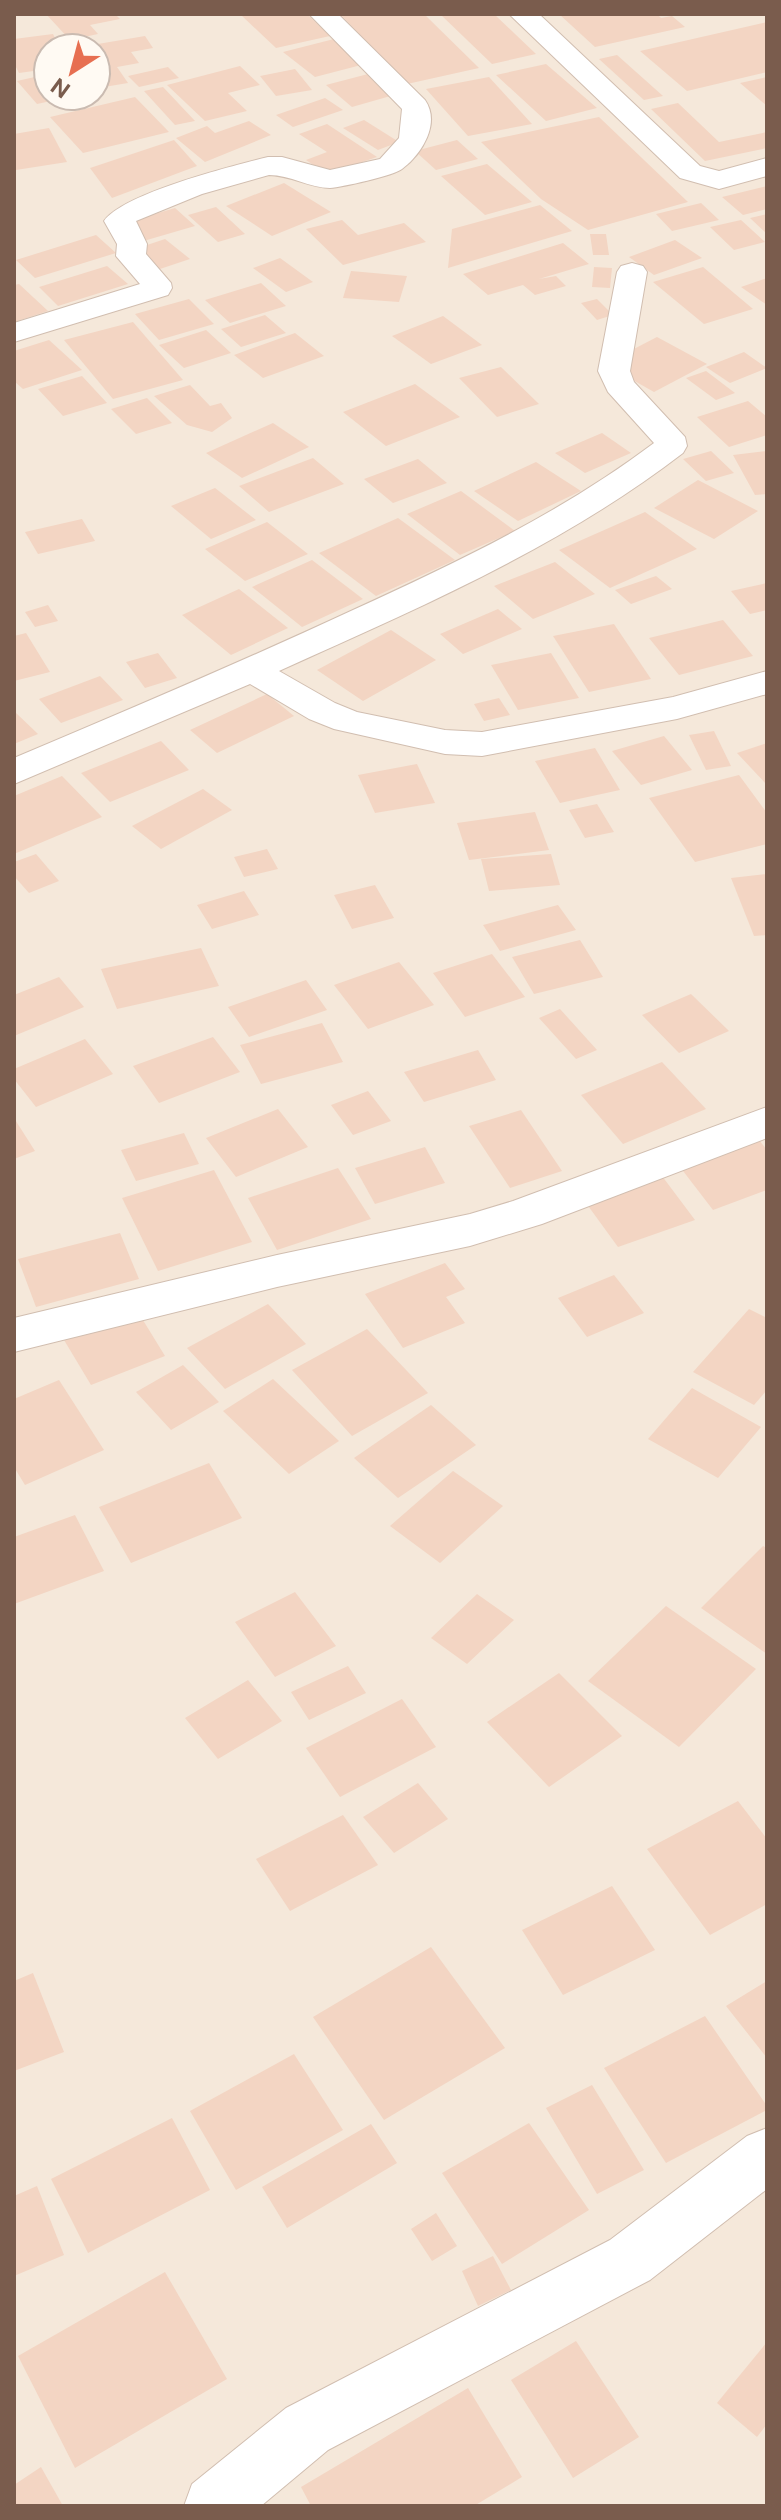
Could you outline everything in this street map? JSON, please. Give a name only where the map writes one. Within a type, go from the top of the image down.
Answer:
[{"type":"street","points":[[14,333],[157,288],[131,256],[132,244],[119,221],[125,215],[192,188],[258,168],[282,166],[339,179],[396,162],[413,140],[415,106],[323,14]]},
{"type":"street","points":[[523,14],[690,172],[719,180],[767,167]]},
{"type":"street","points":[[14,772],[252,670],[501,555],[636,474],[671,446],[669,437],[619,385],[614,371],[632,272]]},
{"type":"street","points":[[252,670],[322,711],[347,721],[445,742],[482,744],[677,708],[767,682]]},
{"type":"street","points":[[14,1335],[277,1271],[470,1230],[527,1213],[767,1122]]},
{"type":"street","points":[[214,2506],[307,2429],[630,2260],[767,2155]]},
{"type":"shaded area","points":[[14,14],[767,14],[767,2506],[14,2506]]},
{"type":"building","points":[[46,14],[115,14],[120,19],[90,25],[96,32],[63,32]]},
{"type":"building","points":[[307,14],[330,36],[276,48],[241,15]]},
{"type":"building","points":[[340,14],[424,14],[479,68],[407,84]]},
{"type":"building","points":[[440,14],[494,14],[536,54],[492,64]]},
{"type":"building","points":[[559,14],[657,14],[661,18],[672,16],[685,27],[595,47]]},
{"type":"building","points":[[767,22],[767,72],[687,91],[640,51]]},
{"type":"building","points":[[145,36],[153,48],[131,52],[139,63],[117,67],[128,83],[112,86],[112,42]]},
{"type":"building","points":[[32,37],[32,71],[19,73],[14,63],[14,39]]},
{"type":"building","points":[[334,39],[365,64],[315,77],[283,52]]},
{"type":"building","points":[[617,55],[663,96],[644,100],[599,59]]},
{"type":"building","points":[[546,64],[597,108],[546,121],[496,75]]},
{"type":"building","points":[[240,66],[260,85],[228,93],[247,111],[205,121],[167,85]]},
{"type":"building","points":[[168,67],[179,78],[139,87],[128,76]]},
{"type":"building","points":[[295,69],[312,90],[276,96],[260,76]]},
{"type":"building","points":[[368,74],[394,95],[352,107],[326,85]]},
{"type":"building","points":[[489,77],[532,124],[468,136],[426,89]]},
{"type":"building","points":[[767,77],[767,106],[740,83]]},
{"type":"building","points":[[32,78],[32,98],[17,81]]},
{"type":"building","points":[[163,87],[195,121],[175,125],[144,91]]},
{"type":"building","points":[[135,97],[169,132],[83,153],[50,117],[71,112],[112,112],[112,102]]},
{"type":"building","points":[[325,98],[343,110],[293,127],[276,115]]},
{"type":"building","points":[[678,103],[719,142],[767,132],[767,148],[705,161],[651,109]]},
{"type":"building","points":[[599,117],[688,202],[588,230],[541,199],[481,142]]},
{"type":"building","points":[[364,120],[399,142],[378,150],[343,128]]},
{"type":"building","points":[[249,121],[271,135],[205,162],[176,138],[207,126],[215,133]]},
{"type":"building","points":[[327,124],[377,157],[327,174],[306,160],[327,152],[299,134]]},
{"type":"building","points":[[49,128],[67,162],[16,170],[14,134]]},
{"type":"building","points":[[174,140],[197,166],[112,198],[90,168]]},
{"type":"building","points":[[457,140],[478,159],[436,170],[415,151]]},
{"type":"building","points":[[487,164],[532,202],[485,215],[441,176]]},
{"type":"building","points":[[284,183],[331,212],[272,236],[226,206]]},
{"type":"building","points":[[767,186],[767,209],[743,215],[722,197]]},
{"type":"building","points":[[701,203],[719,220],[672,231],[656,214]]},
{"type":"building","points":[[540,205],[572,231],[448,268],[452,229]]},
{"type":"building","points":[[216,207],[245,234],[218,242],[188,215]]},
{"type":"building","points":[[175,208],[195,226],[140,242],[121,224]]},
{"type":"building","points":[[767,214],[767,234],[750,218]]},
{"type":"building","points":[[342,220],[358,235],[404,223],[426,242],[343,265],[306,229]]},
{"type":"building","points":[[741,220],[765,242],[734,250],[710,227]]},
{"type":"building","points":[[590,234],[606,234],[609,255],[593,255]]},
{"type":"building","points":[[96,235],[116,253],[35,278],[16,260]]},
{"type":"building","points":[[165,239],[190,259],[151,272],[141,247]]},
{"type":"building","points":[[675,240],[702,258],[654,275],[629,257]]},
{"type":"building","points":[[563,243],[589,264],[539,279],[556,276],[566,286],[535,295],[523,285],[488,295],[463,274]]},
{"type":"building","points":[[280,258],[313,282],[286,292],[253,268]]},
{"type":"building","points":[[107,266],[128,284],[58,306],[39,287]]},
{"type":"building","points":[[594,267],[612,268],[610,288],[592,287]]},
{"type":"building","points":[[703,267],[753,309],[704,324],[653,282]]},
{"type":"building","points":[[351,271],[407,276],[399,302],[343,298]]},
{"type":"building","points":[[767,278],[767,305],[741,287]]},
{"type":"building","points":[[261,283],[286,306],[230,323],[205,300]]},
{"type":"building","points":[[19,284],[48,311],[14,322],[14,285]]},
{"type":"building","points":[[189,299],[214,324],[159,340],[135,314]]},
{"type":"building","points":[[597,299],[613,315],[597,320],[581,303]]},
{"type":"building","points":[[265,315],[286,333],[241,347],[221,329]]},
{"type":"building","points":[[443,316],[482,345],[431,364],[392,336]]},
{"type":"building","points":[[133,322],[183,380],[113,399],[64,340]]},
{"type":"building","points":[[206,330],[231,353],[184,368],[159,345]]},
{"type":"building","points":[[295,333],[324,356],[263,378],[234,355]]},
{"type":"building","points":[[657,337],[707,364],[654,392],[624,375],[628,352]]},
{"type":"building","points":[[49,340],[82,370],[23,389],[14,381],[14,351]]},
{"type":"building","points":[[744,352],[767,368],[730,383],[706,367]]},
{"type":"building","points":[[501,367],[539,404],[497,417],[459,378]]},
{"type":"building","points":[[706,371],[735,393],[716,400],[686,378]]},
{"type":"building","points":[[82,376],[107,403],[63,416],[38,389]]},
{"type":"building","points":[[415,384],[460,417],[386,446],[343,412]]},
{"type":"building","points":[[190,385],[210,406],[221,403],[232,418],[212,432],[187,425],[154,396]]},
{"type":"building","points":[[147,398],[172,423],[136,434],[111,409]]},
{"type":"building","points":[[748,401],[767,417],[767,435],[729,447],[697,417]]},
{"type":"building","points":[[273,423],[309,447],[242,478],[206,453]]},
{"type":"building","points":[[602,433],[631,453],[585,473],[555,453]]},
{"type":"building","points":[[711,451],[734,473],[706,481],[683,459]]},
{"type":"building","points":[[767,451],[767,494],[755,495],[733,455]]},
{"type":"building","points":[[313,458],[344,484],[269,512],[239,486]]},
{"type":"building","points":[[418,459],[447,483],[393,503],[364,479]]},
{"type":"building","points":[[536,462],[581,491],[518,521],[474,491]]},
{"type":"building","points":[[698,480],[758,511],[714,539],[654,508]]},
{"type":"building","points":[[215,488],[256,520],[211,539],[171,506]]},
{"type":"building","points":[[461,491],[515,531],[460,555],[407,514]]},
{"type":"building","points":[[645,512],[697,549],[610,588],[559,550]]},
{"type":"building","points":[[398,518],[455,560],[376,596],[319,553]]},
{"type":"building","points":[[82,519],[95,541],[38,554],[25,532]]},
{"type":"building","points":[[267,522],[308,554],[245,581],[205,549]]},
{"type":"building","points":[[312,560],[363,599],[302,627],[252,587]]},
{"type":"building","points":[[555,562],[595,594],[533,619],[494,586]]},
{"type":"building","points":[[656,576],[672,589],[631,604],[615,590]]},
{"type":"building","points":[[767,583],[767,610],[750,614],[731,591]]},
{"type":"building","points":[[239,589],[288,628],[231,655],[182,615]]},
{"type":"building","points":[[48,605],[58,621],[35,627],[25,612]]},
{"type":"building","points":[[498,609],[522,629],[463,654],[440,634]]},
{"type":"building","points":[[723,620],[753,656],[679,675],[649,638]]},
{"type":"building","points":[[614,624],[651,679],[589,692],[553,636]]},
{"type":"building","points":[[391,630],[436,660],[363,701],[317,670]]},
{"type":"building","points":[[26,633],[50,672],[14,681],[14,636]]},
{"type":"building","points":[[158,653],[177,678],[145,688],[126,662]]},
{"type":"building","points":[[551,653],[579,698],[518,710],[491,665]]},
{"type":"building","points":[[100,676],[123,700],[61,723],[39,699]]},
{"type":"building","points":[[267,694],[294,716],[217,753],[190,730]]},
{"type":"building","points":[[499,698],[510,715],[484,721],[474,704]]},
{"type":"building","points":[[14,711],[38,734],[14,744]]},
{"type":"building","points":[[714,731],[731,766],[706,770],[689,735]]},
{"type":"building","points":[[664,736],[692,770],[641,785],[612,751]]},
{"type":"building","points":[[161,741],[189,770],[110,802],[81,773]]},
{"type":"building","points":[[767,743],[767,785],[737,753]]},
{"type":"building","points":[[595,748],[620,790],[560,803],[535,761]]},
{"type":"building","points":[[417,764],[435,803],[375,813],[358,775]]},
{"type":"building","points":[[739,775],[767,813],[767,844],[695,862],[649,798]]},
{"type":"building","points":[[62,776],[102,817],[14,854],[14,796]]},
{"type":"building","points":[[203,789],[232,810],[161,849],[132,826]]},
{"type":"building","points":[[597,804],[614,832],[585,838],[569,810]]},
{"type":"building","points":[[535,812],[549,850],[469,860],[457,823]]},
{"type":"building","points":[[267,849],[278,869],[244,877],[234,857]]},
{"type":"building","points":[[36,854],[59,881],[29,893],[14,876],[14,862]]},
{"type":"building","points":[[551,854],[560,885],[489,891],[481,859]]},
{"type":"building","points":[[767,874],[767,935],[754,936],[731,878]]},
{"type":"building","points":[[375,885],[394,918],[352,929],[334,895]]},
{"type":"building","points":[[244,891],[259,915],[212,929],[197,905]]},
{"type":"building","points":[[558,905],[576,930],[500,951],[483,925]]},
{"type":"building","points":[[580,940],[603,977],[534,994],[512,957]]},
{"type":"building","points":[[201,948],[219,986],[117,1009],[101,969]]},
{"type":"building","points":[[492,954],[525,997],[465,1017],[433,973]]},
{"type":"building","points":[[399,962],[434,1005],[368,1029],[334,985]]},
{"type":"building","points":[[59,977],[84,1007],[14,1036],[14,995]]},
{"type":"building","points":[[306,980],[327,1010],[249,1037],[228,1007]]},
{"type":"building","points":[[691,994],[729,1031],[679,1053],[642,1015]]},
{"type":"building","points":[[560,1009],[597,1050],[576,1059],[539,1018]]},
{"type":"building","points":[[322,1023],[343,1062],[261,1084],[240,1045]]},
{"type":"building","points":[[213,1037],[240,1072],[159,1103],[133,1066]]},
{"type":"building","points":[[85,1039],[113,1074],[36,1107],[14,1079],[14,1069]]},
{"type":"building","points":[[478,1050],[496,1080],[424,1102],[404,1072]]},
{"type":"building","points":[[662,1062],[706,1109],[623,1144],[581,1095]]},
{"type":"building","points":[[368,1091],[391,1121],[353,1135],[331,1105]]},
{"type":"building","points":[[278,1109],[308,1147],[236,1177],[206,1138]]},
{"type":"building","points":[[521,1110],[562,1171],[510,1188],[469,1126]]},
{"type":"building","points":[[14,1118],[35,1151],[14,1159]]},
{"type":"building","points":[[184,1133],[199,1164],[136,1181],[121,1150]]},
{"type":"building","points":[[759,1140],[767,1150],[767,1190],[713,1210],[680,1167]]},
{"type":"building","points":[[425,1147],[445,1183],[375,1204],[355,1168]]},
{"type":"building","points":[[338,1168],[371,1219],[277,1250],[248,1198]]},
{"type":"building","points":[[214,1170],[252,1242],[158,1271],[122,1198]]},
{"type":"building","points":[[662,1176],[695,1220],[618,1247],[586,1203]]},
{"type":"building","points":[[120,1233],[139,1279],[36,1307],[18,1259]]},
{"type":"building","points":[[445,1263],[465,1289],[446,1297],[465,1323],[403,1348],[365,1294]]},
{"type":"building","points":[[614,1275],[644,1313],[587,1337],[558,1298]]},
{"type":"building","points":[[268,1304],[306,1344],[225,1389],[187,1348]]},
{"type":"building","points":[[749,1309],[767,1318],[767,1390],[754,1405],[693,1372]]},
{"type":"building","points":[[138,1312],[165,1356],[91,1385],[64,1340]]},
{"type":"building","points":[[367,1329],[428,1393],[352,1436],[292,1370]]},
{"type":"building","points":[[183,1365],[219,1402],[171,1430],[136,1392]]},
{"type":"building","points":[[273,1379],[339,1441],[289,1474],[223,1411]]},
{"type":"building","points":[[59,1380],[104,1450],[25,1485],[14,1467],[14,1399]]},
{"type":"building","points":[[692,1388],[761,1427],[718,1478],[648,1439]]},
{"type":"building","points":[[431,1405],[476,1445],[398,1498],[354,1458]]},
{"type":"building","points":[[209,1463],[242,1518],[131,1563],[99,1507]]},
{"type":"building","points":[[453,1471],[503,1506],[440,1563],[390,1526]]},
{"type":"building","points":[[75,1515],[104,1571],[14,1604],[14,1537]]},
{"type":"building","points":[[763,1546],[767,1548],[767,1654],[701,1608]]},
{"type":"building","points":[[295,1592],[336,1646],[275,1677],[235,1622]]},
{"type":"building","points":[[477,1594],[514,1620],[467,1664],[431,1638]]},
{"type":"building","points":[[666,1606],[756,1669],[679,1747],[588,1681]]},
{"type":"building","points":[[348,1666],[366,1693],[309,1720],[291,1692]]},
{"type":"building","points":[[559,1673],[622,1736],[549,1787],[487,1722]]},
{"type":"building","points":[[248,1680],[282,1721],[218,1759],[185,1718]]},
{"type":"building","points":[[402,1699],[436,1747],[340,1797],[306,1748]]},
{"type":"building","points":[[418,1783],[448,1819],[394,1853],[363,1817]]},
{"type":"building","points":[[738,1801],[767,1839],[767,1904],[710,1935],[647,1849]]},
{"type":"building","points":[[343,1815],[378,1865],[290,1911],[256,1859]]},
{"type":"building","points":[[612,1886],[655,1950],[563,1995],[522,1930]]},
{"type":"building","points":[[431,1947],[505,2048],[384,2120],[313,2017]]},
{"type":"building","points":[[33,1973],[64,2052],[14,2071],[14,1981]]},
{"type":"building","points":[[767,1981],[767,2058],[726,2006]]},
{"type":"building","points":[[705,2016],[767,2110],[666,2163],[604,2068]]},
{"type":"building","points":[[294,2054],[343,2130],[236,2190],[190,2111]]},
{"type":"building","points":[[592,2085],[644,2170],[597,2194],[546,2108]]},
{"type":"building","points":[[172,2118],[210,2190],[88,2253],[51,2179]]},
{"type":"building","points":[[529,2123],[589,2210],[502,2264],[442,2173]]},
{"type":"building","points":[[371,2124],[397,2163],[287,2228],[262,2187]]},
{"type":"building","points":[[37,2186],[64,2255],[14,2276],[14,2196]]},
{"type":"building","points":[[436,2213],[457,2246],[432,2261],[411,2229]]},
{"type":"building","points":[[493,2256],[511,2290],[478,2306],[462,2271]]},
{"type":"building","points":[[165,2272],[227,2379],[75,2468],[18,2356]]},
{"type":"building","points":[[576,2341],[639,2437],[573,2478],[511,2380]]},
{"type":"building","points":[[767,2342],[767,2424],[757,2437],[717,2403]]},
{"type":"building","points":[[468,2388],[522,2477],[474,2506],[311,2506],[301,2487]]},
{"type":"building","points":[[41,2467],[63,2506],[14,2506],[14,2485]]}]
